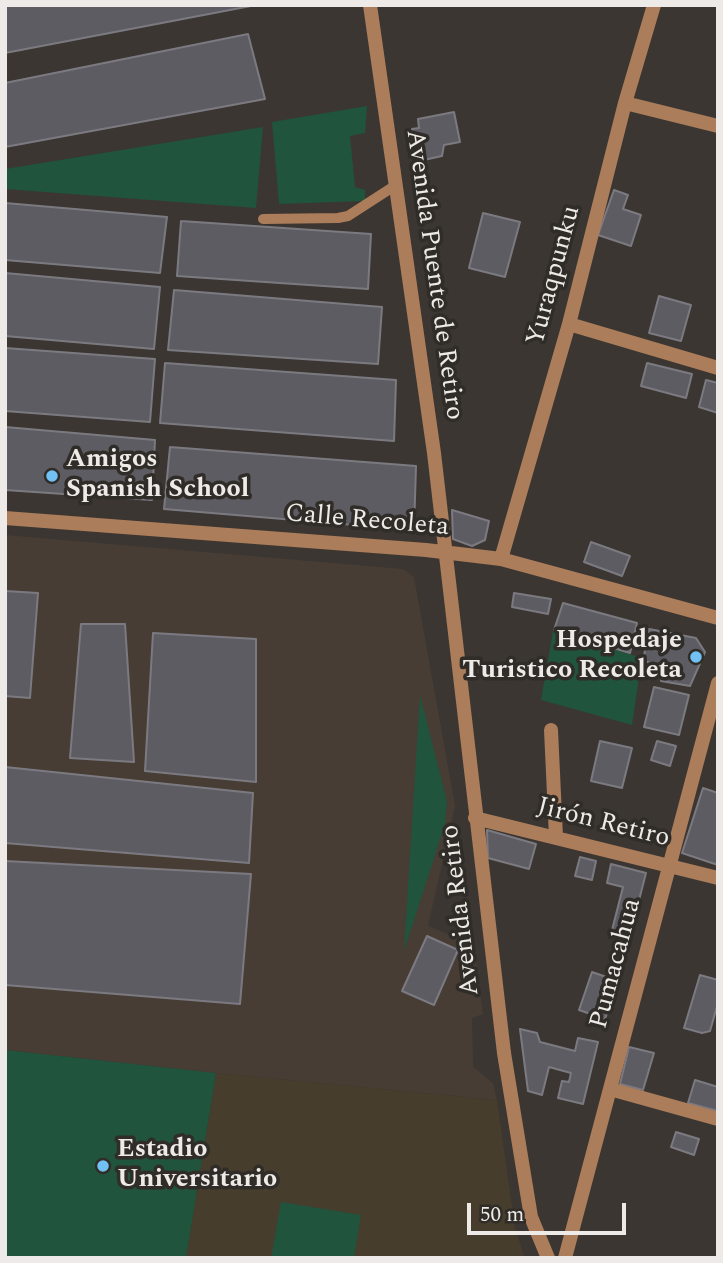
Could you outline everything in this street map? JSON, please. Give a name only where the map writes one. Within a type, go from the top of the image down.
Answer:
[{"type":"street","name":"Avenida Puente de Retiro","points":[[370,5],[420,349],[446,553]]},
{"type":"street","name":"Yuraqpunku","points":[[501,559],[569,324],[625,103],[654,5]]},
{"type":"street","points":[[625,103],[718,127]]},
{"type":"street","points":[[569,324],[718,368]]},
{"type":"street","name":"Calle Recoleta","points":[[5,518],[501,559],[718,618]]},
{"type":"street","name":"Avenida Retiro","points":[[446,553],[504,1053],[531,1217],[548,1258]]},
{"type":"street","name":"Pumacahua","points":[[565,1258],[718,683]]},
{"type":"street","points":[[551,730],[556,837]]},
{"type":"street","name":"Jirón Retiro","points":[[475,818],[718,878]]},
{"type":"street","points":[[610,1089],[718,1119]]},
{"type":"lane","points":[[263,219],[348,216],[396,186]]},
{"type":"shaded area","points":[[5,535],[403,569],[414,577],[455,806],[428,926],[474,945],[483,1014],[472,1018],[473,1067],[493,1083],[497,1100],[5,1050]]},
{"type":"shaded area","points":[[216,1073],[497,1100],[515,1228],[525,1258],[186,1258]]},
{"type":"green space","points":[[367,106],[365,133],[350,136],[355,187],[365,190],[365,201],[279,204],[272,122]]},
{"type":"green space","points":[[263,127],[256,208],[5,189],[5,169]]},
{"type":"green space","points":[[553,631],[639,657],[632,725],[541,700]]},
{"type":"green space","points":[[420,695],[447,802],[445,824],[404,951]]},
{"type":"green space","name":"Estadio Universitario","points":[[5,1050],[216,1073],[186,1258],[5,1258]]},
{"type":"green space","points":[[281,1202],[361,1215],[354,1258],[271,1258]]},
{"type":"building","points":[[5,5],[256,5],[5,53]]},
{"type":"building","points":[[248,34],[265,99],[5,147],[5,83]]},
{"type":"building","points":[[454,112],[460,142],[444,145],[442,156],[419,161],[412,129],[419,128],[418,119]]},
{"type":"building","points":[[614,190],[628,195],[623,209],[641,215],[631,246],[598,235]]},
{"type":"building","points":[[5,203],[167,217],[160,273],[5,260]]},
{"type":"building","points":[[483,213],[520,222],[505,277],[469,268]]},
{"type":"building","points":[[181,221],[371,234],[368,289],[177,276]]},
{"type":"building","points":[[5,273],[160,287],[154,349],[5,336]]},
{"type":"building","points":[[174,290],[382,307],[378,364],[168,350]]},
{"type":"building","points":[[659,296],[691,305],[681,341],[649,333]]},
{"type":"building","points":[[5,348],[155,359],[150,422],[5,411]]},
{"type":"building","points":[[165,363],[396,380],[394,441],[160,423]]},
{"type":"building","points":[[647,363],[692,374],[686,398],[641,386]]},
{"type":"building","points":[[706,380],[718,383],[718,413],[699,407]]},
{"type":"building","points":[[5,427],[155,440],[152,500],[5,490]]},
{"type":"building","points":[[170,447],[416,466],[414,530],[164,509]]},
{"type":"building","points":[[452,510],[489,521],[485,540],[472,546],[453,539]]},
{"type":"building","points":[[591,542],[630,556],[622,576],[584,562]]},
{"type":"building","points":[[5,591],[38,593],[30,698],[5,696]]},
{"type":"building","points":[[514,593],[551,599],[548,614],[512,607]]},
{"type":"building","points":[[563,603],[637,623],[630,653],[554,630]]},
{"type":"building","points":[[81,624],[125,624],[134,762],[70,758]]},
{"type":"building","points":[[649,629],[696,638],[705,652],[690,686],[661,681],[664,666],[643,661]]},
{"type":"building","points":[[153,633],[256,639],[256,782],[145,771]]},
{"type":"building","points":[[654,687],[689,695],[679,735],[644,727]]},
{"type":"building","points":[[600,741],[632,748],[622,788],[591,781]]},
{"type":"building","points":[[657,741],[676,746],[670,766],[651,760]]},
{"type":"building","points":[[5,767],[253,793],[249,863],[5,843]]},
{"type":"building","points":[[703,788],[718,793],[718,865],[682,853]]},
{"type":"building","points":[[487,830],[536,844],[529,869],[488,858]]},
{"type":"building","points":[[580,857],[596,861],[592,880],[575,876]]},
{"type":"building","points":[[5,861],[251,874],[240,1004],[5,985]]},
{"type":"building","points":[[611,864],[646,873],[629,939],[611,934],[623,887],[607,883]]},
{"type":"building","points":[[427,936],[458,950],[434,1005],[402,991]]},
{"type":"building","points":[[592,972],[618,981],[605,1019],[579,1010]]},
{"type":"building","points":[[700,975],[718,980],[718,1003],[710,1031],[702,1033],[684,1028]]},
{"type":"building","points":[[520,1029],[537,1033],[540,1042],[575,1051],[578,1038],[598,1042],[583,1104],[558,1098],[562,1081],[569,1082],[571,1073],[549,1067],[542,1095],[528,1091]]},
{"type":"building","points":[[629,1047],[654,1053],[643,1090],[620,1084]]},
{"type":"building","points":[[695,1080],[718,1087],[718,1111],[688,1103]]},
{"type":"building","points":[[676,1132],[699,1139],[694,1155],[671,1147]]},
{"type":"place","name":"Amigos Spanish School","points":[[52,476]]},
{"type":"place","name":"Hospedaje Turistico Recoleta","points":[[696,657]]},
{"type":"place","name":"Estadio Universitario","points":[[103,1166]]}]
